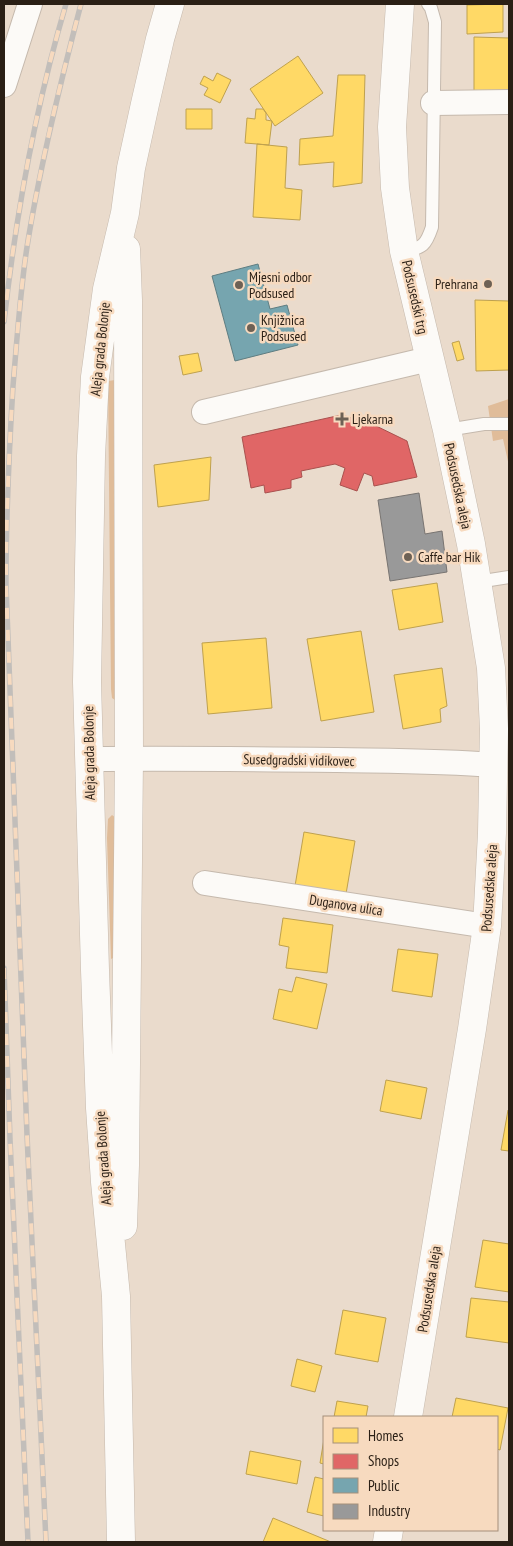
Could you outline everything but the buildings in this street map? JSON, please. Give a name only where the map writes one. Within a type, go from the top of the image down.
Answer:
[{"type":"main road","name":"Aleja grada Bolonje","points":[[121,1542],[116,1296],[100,1108],[89,759],[89,552],[95,377],[107,289],[125,213],[131,168],[144,104],[170,4]]},
{"type":"main road","name":"Podsusedski trg","points":[[400,4],[392,127],[394,188],[404,251],[429,359]]},
{"type":"main road","name":"Aleja grada Bolonje","points":[[116,1296],[123,1228],[125,1165],[129,758],[128,309],[125,213]]},
{"type":"main road","name":"Podsusedska aleja","points":[[408,1416],[487,926],[492,833],[501,766],[493,704],[491,668],[477,582],[447,430],[429,359]]},
{"type":"street","points":[[4,85],[30,4]]},
{"type":"street","points":[[434,103],[509,102]]},
{"type":"street","points":[[204,412],[429,359]]},
{"type":"street","name":"Susedgradski vidikovec","points":[[89,759],[368,761],[464,763],[501,766]]},
{"type":"street","name":"Duganova ulica","points":[[205,883],[487,926]]},
{"type":"lane","points":[[404,251],[419,248],[428,241],[432,226],[435,22],[428,4]]},
{"type":"lane","points":[[447,430],[484,424],[509,424]]},
{"type":"lane","points":[[477,582],[509,578]]},
{"type":"shaded area","points":[[115,380],[115,700],[112,698],[111,689],[108,381]]},
{"type":"shaded area","points":[[509,399],[509,466],[503,439],[493,441],[488,406]]},
{"type":"shaded area","points":[[112,815],[116,818],[113,958],[111,959],[107,838],[108,819]]},
{"type":"railway","points":[[4,322],[14,241],[28,162],[45,83],[66,4]]},
{"type":"railway","points":[[46,1542],[27,1135],[6,585],[7,535],[13,386],[25,264],[44,155],[81,4]]},
{"type":"railway","points":[[4,968],[28,1542]]},
{"type":"place","name":"Prehrana","points":[[488,284]]},
{"type":"place","name":"Mjesni odbor Podsused","points":[[239,285]]},
{"type":"place","name":"Knjižnica Podsused","points":[[251,328]]},
{"type":"place","name":"Ljekarna","points":[[342,419]]},
{"type":"place","name":"Caffe bar Hik","points":[[408,557]]}]
